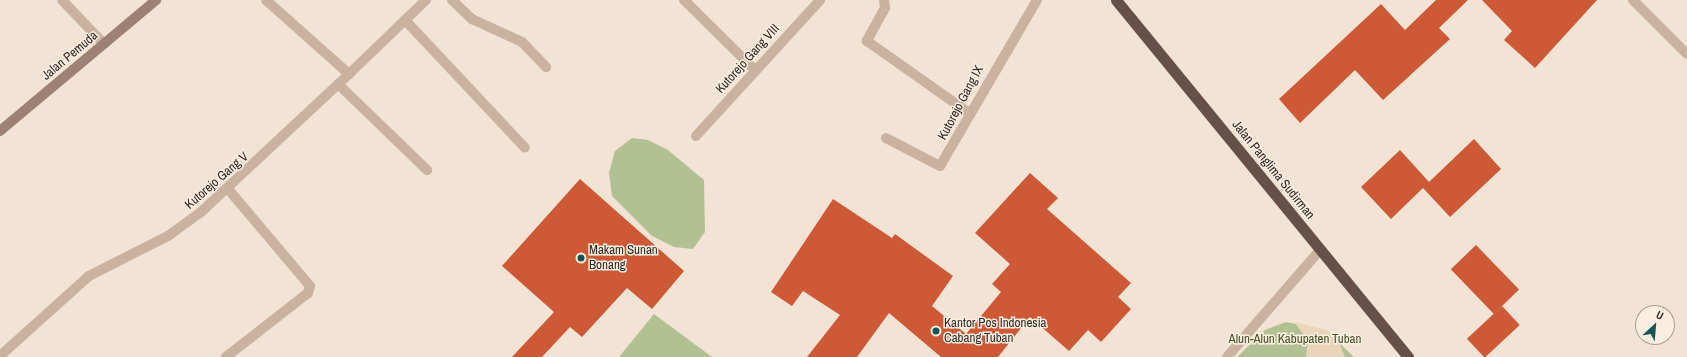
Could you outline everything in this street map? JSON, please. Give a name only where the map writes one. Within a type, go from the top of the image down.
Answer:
[{"type":"highway","name":"Jalan Panglima Sudirman","points":[[1116,0],[1408,357]]},
{"type":"main road","name":"Jalan Pemuda","points":[[0,131],[156,0]]},
{"type":"street","points":[[62,0],[104,44]]},
{"type":"street","points":[[266,0],[349,74]]},
{"type":"street","name":"Kutorejo Gang V","points":[[0,356],[89,276],[168,236],[229,190],[426,0]]},
{"type":"street","points":[[452,0],[472,19],[522,42],[546,67]]},
{"type":"street","points":[[684,0],[755,70]]},
{"type":"street","name":"Kutorejo Gang VIII","points":[[696,136],[820,0]]},
{"type":"street","points":[[884,0],[885,8],[867,41],[969,113]]},
{"type":"street","name":"Kutorejo Gang IX","points":[[886,138],[940,166],[969,113],[1037,0]]},
{"type":"street","points":[[1633,0],[1687,54]]},
{"type":"street","points":[[405,20],[525,148]]},
{"type":"street","points":[[338,84],[427,170]]},
{"type":"street","points":[[226,357],[308,294],[310,286],[229,190]]},
{"type":"street","points":[[1227,357],[1320,250]]},
{"type":"green space","points":[[632,138],[648,140],[668,150],[704,180],[705,232],[693,249],[674,247],[652,236],[612,196],[609,173],[615,151]]},
{"type":"green space","points":[[654,314],[712,357],[619,357]]},
{"type":"green space","name":"Alun-Alun Kabupaten Tuban","points":[[1286,322],[1326,330],[1354,357],[1237,357],[1265,330]]},
{"type":"shaded area","points":[[1294,322],[1326,330],[1337,338],[1345,357],[1306,357],[1308,340]]},
{"type":"building","points":[[1436,0],[1468,0],[1439,28],[1450,39],[1383,100],[1355,70],[1300,123],[1279,99],[1381,4],[1405,30]]},
{"type":"building","points":[[1482,0],[1597,0],[1535,68],[1504,40],[1512,31]]},
{"type":"building","points":[[1474,139],[1501,169],[1450,217],[1423,188],[1391,219],[1361,187],[1400,150],[1429,182]]},
{"type":"building","points":[[1030,173],[1058,198],[1047,209],[1131,283],[1118,297],[1131,309],[1101,342],[1088,330],[1069,351],[1030,317],[998,357],[941,357],[889,313],[857,357],[807,357],[840,315],[803,291],[792,306],[771,292],[833,199],[892,238],[895,234],[953,276],[932,306],[966,334],[1001,292],[992,284],[1010,264],[975,233]]},
{"type":"building","name":"Makam Sunan Bonang","points":[[580,179],[684,271],[652,309],[627,288],[582,337],[570,327],[542,357],[512,357],[554,312],[502,266]]},
{"type":"building","points":[[1476,245],[1519,290],[1494,314],[1451,269]]},
{"type":"building","points":[[1502,306],[1520,325],[1485,357],[1467,339]]},
{"type":"place","name":"Makam Sunan Bonang","points":[[581,258]]},
{"type":"place","name":"Kantor Pos Indonesia Cabang Tuban","points":[[936,331]]}]
